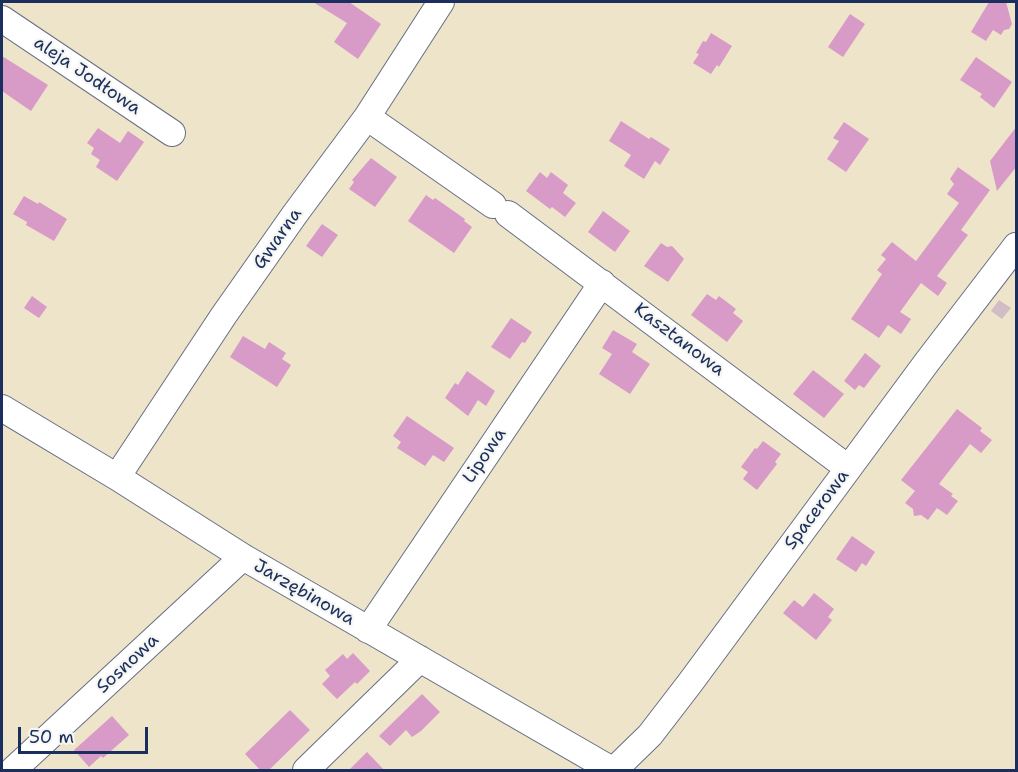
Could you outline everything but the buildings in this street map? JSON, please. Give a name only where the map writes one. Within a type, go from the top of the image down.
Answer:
[{"type":"street","name":"Gwarna","points":[[117,477],[263,260],[368,117],[441,2]]},
{"type":"street","name":"aleja Jodłowa","points":[[2,19],[172,134]]},
{"type":"street","name":"Kasztanowa","points":[[368,117],[501,209],[848,468]]},
{"type":"street","name":"Spacerowa","points":[[613,771],[650,735],[848,468],[1017,246]]},
{"type":"street","name":"Lipowa","points":[[368,630],[602,283]]},
{"type":"street","name":"Jarzębinowa","points":[[2,408],[243,557],[613,771]]},
{"type":"street","name":"Sosnowa","points":[[13,771],[243,557]]},
{"type":"street","points":[[306,771],[420,659]]},
{"type":"shaded area","points":[[999,300],[1011,308],[1002,319],[991,311]]}]
